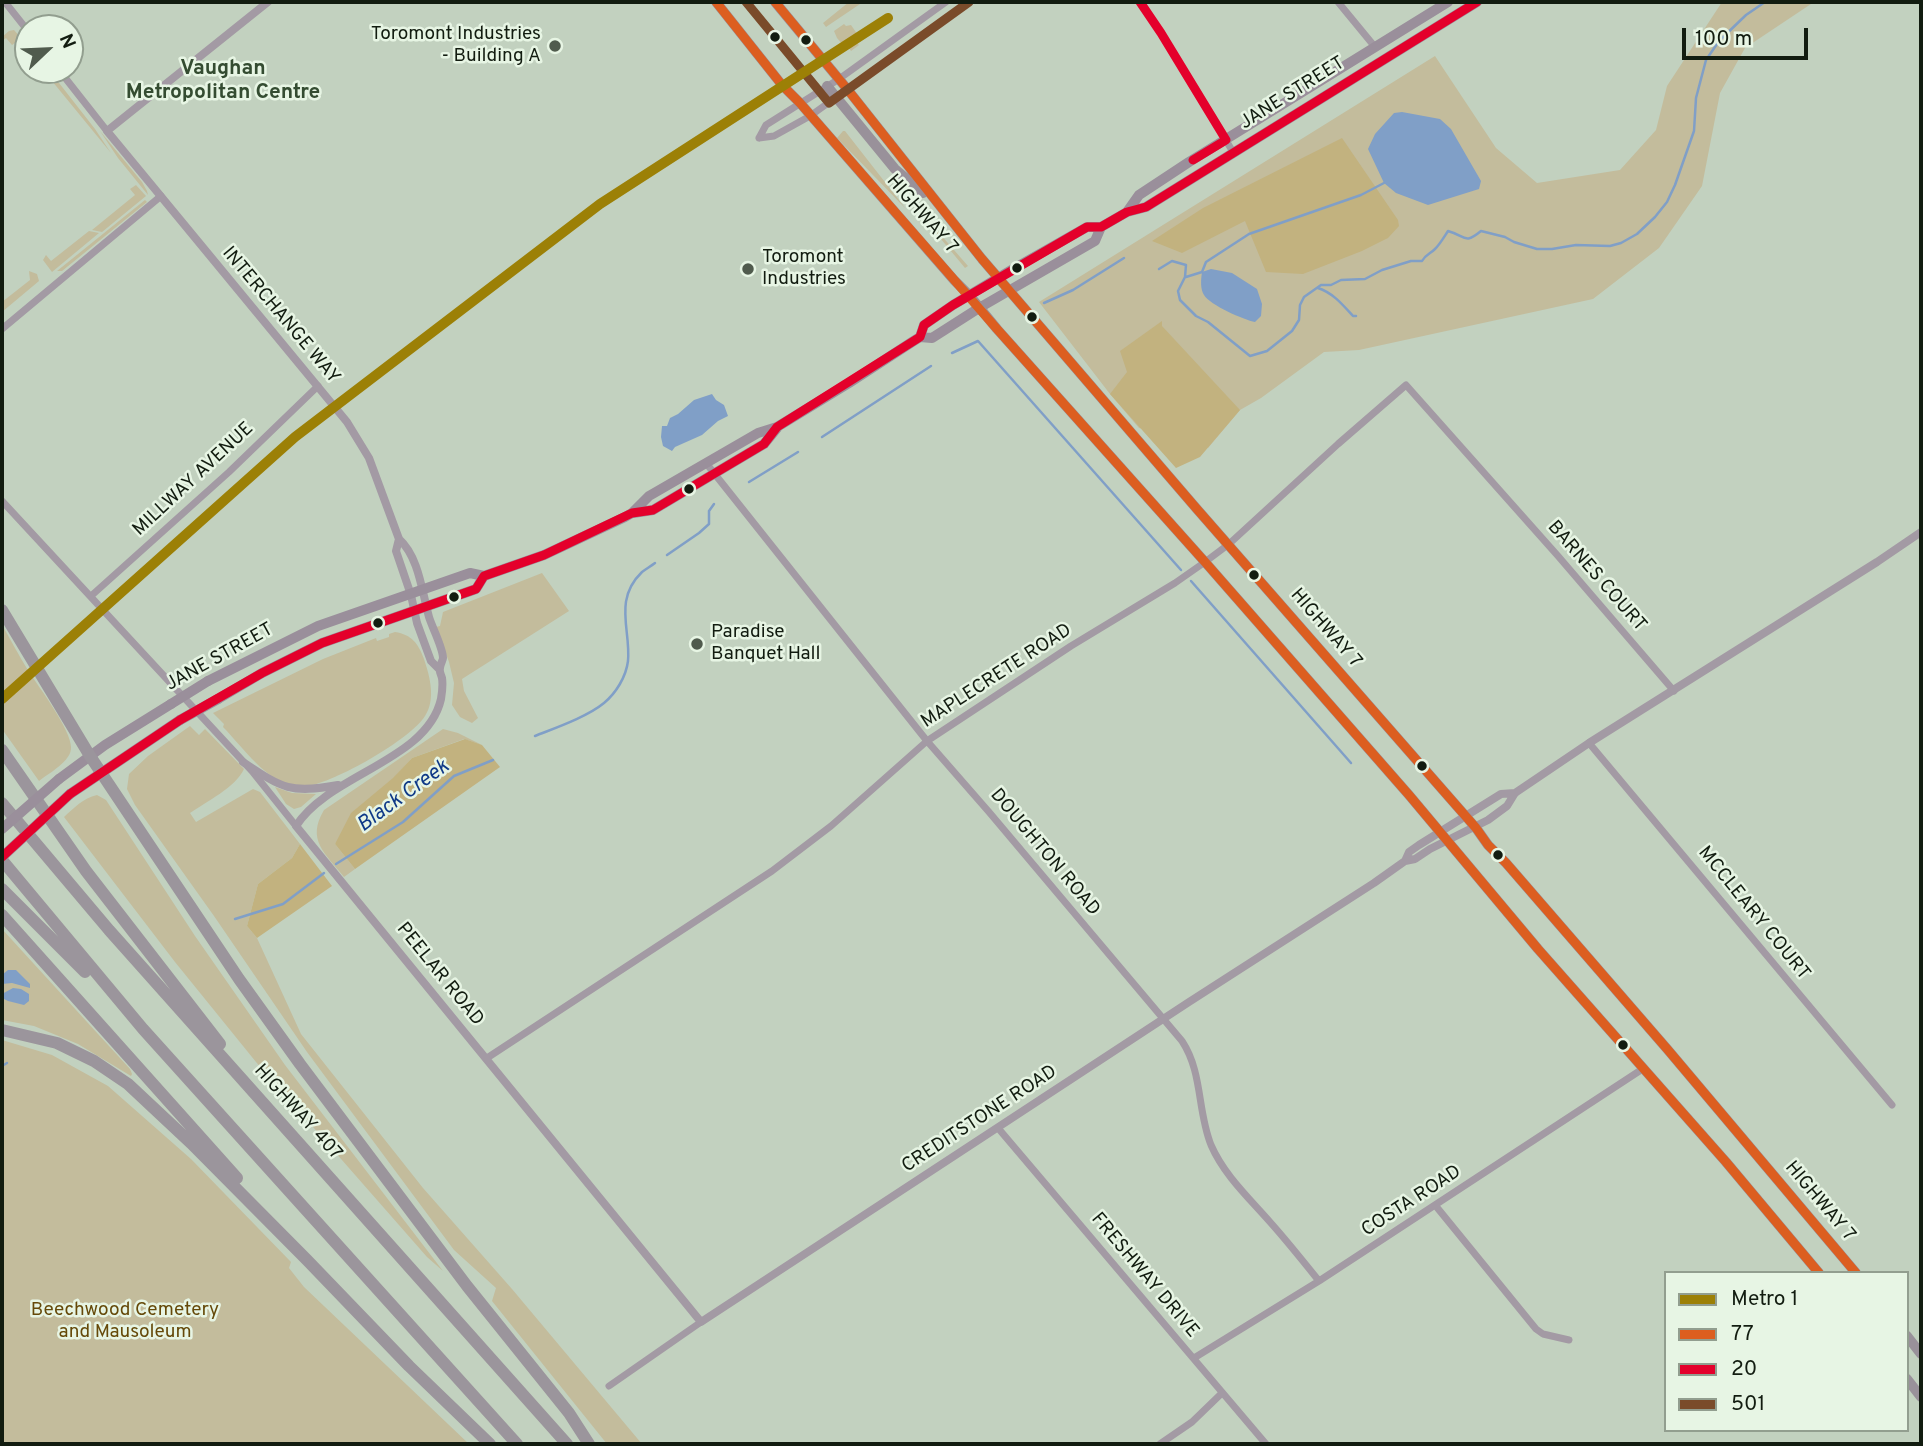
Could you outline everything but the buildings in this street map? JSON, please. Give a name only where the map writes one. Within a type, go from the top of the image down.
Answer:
[{"type":"highway","points":[[2,610],[90,756],[239,979],[467,1286],[569,1413],[589,1444]]},
{"type":"highway","points":[[2,750],[86,871],[288,1133]]},
{"type":"highway","name":"HIGHWAY 407","points":[[2,803],[109,930],[566,1444]]},
{"type":"highway","points":[[2,859],[143,1029],[517,1444]]},
{"type":"highway","points":[[2,889],[143,1029]]},
{"type":"highway","points":[[2,915],[307,1259]]},
{"type":"highway","points":[[2,1030],[57,1042],[94,1061],[128,1084],[191,1143],[409,1366],[490,1444]]},
{"type":"main road","name":"HIGHWAY 7","points":[[716,2],[782,85],[1205,562],[1817,1271]]},
{"type":"main road","name":"HIGHWAY 7","points":[[775,2],[941,209],[1650,1030],[1854,1271]]},
{"type":"main road","name":"JANE STREET","points":[[1127,212],[1139,195],[1189,162],[1448,2]]},
{"type":"main road","name":"JANE STREET","points":[[920,337],[924,325],[969,295],[1087,228],[1101,227],[1127,212],[1146,207],[1477,2]]},
{"type":"main road","points":[[827,86],[895,169],[941,209]]},
{"type":"main road","name":"JANE STREET","points":[[632,513],[649,496],[758,432],[777,427],[920,337],[932,338],[979,307],[1095,240],[1101,227]]},
{"type":"main road","name":"JANE STREET","points":[[2,829],[59,779],[105,745],[208,681],[318,626],[470,573],[484,576],[544,555],[632,513],[653,510],[764,444],[777,427]]},
{"type":"main road","name":"JANE STREET","points":[[2,859],[70,794],[180,720],[262,673],[322,643],[476,589],[484,576]]},
{"type":"main road","points":[[1909,1339],[1921,1354]]},
{"type":"main road","points":[[1909,1382],[1921,1397]]},
{"type":"street","points":[[107,131],[268,2]]},
{"type":"street","points":[[946,2],[839,79],[766,125],[759,138],[774,136],[810,116],[969,2]]},
{"type":"street","points":[[1140,2],[1233,152]]},
{"type":"street","points":[[1338,2],[1375,47]]},
{"type":"street","name":"INTERCHANGE WAY","points":[[70,84],[191,235],[347,422],[369,458],[400,539],[408,547],[426,607]]},
{"type":"street","points":[[2,329],[161,196]]},
{"type":"street","name":"MAPLECRETE ROAD","points":[[487,1058],[772,871],[831,826],[927,741],[1205,562],[1406,385],[1494,484]]},
{"type":"street","name":"MILLWAY AVENUE","points":[[91,596],[229,472],[318,386]]},
{"type":"street","name":"DOUGHTON ROAD","points":[[706,463],[927,741],[1182,1041],[1193,1060],[1202,1110],[1213,1148],[1232,1179],[1319,1281]]},
{"type":"street","name":"BARNES COURT","points":[[1494,484],[1674,691]]},
{"type":"street","points":[[2,501],[243,762],[296,826],[307,812],[341,785],[397,752],[426,730],[433,720],[442,698],[442,679],[439,669],[431,662],[411,595]]},
{"type":"street","name":"CREDITSTONE ROAD","points":[[608,1386],[701,1322],[1374,883],[1405,861],[1409,852],[1443,837],[1476,828],[1507,806],[1515,793],[1589,743],[1921,532]]},
{"type":"street","name":"INTERCHANGE WAY","points":[[400,539],[396,551],[411,595]]},
{"type":"street","points":[[426,607],[443,658],[439,669]]},
{"type":"street","name":"MCCLEARY COURT","points":[[1589,743],[1892,1105]]},
{"type":"street","points":[[243,762],[275,783],[291,788],[304,790],[341,785]]},
{"type":"street","name":"CREDITSTONE ROAD","points":[[1443,837],[1465,816],[1501,794],[1515,793]]},
{"type":"street","name":"PEELAR ROAD","points":[[296,826],[701,1322]]},
{"type":"street","name":"COSTA ROAD","points":[[1194,1358],[1319,1281],[1644,1068]]},
{"type":"street","name":"FRESHWAY DRIVE","points":[[998,1128],[1266,1444]]},
{"type":"street","points":[[1435,1205],[1536,1329],[1543,1334],[1569,1340]]},
{"type":"street","points":[[1160,1444],[1192,1422],[1222,1393]]},
{"type":"green space","points":[[849,2],[863,2],[826,27],[823,23]]},
{"type":"green space","points":[[1722,2],[1814,2],[1745,48],[1720,93],[1702,186],[1659,248],[1593,299],[1359,350],[1324,352],[1240,410],[1208,448],[1139,428],[1039,302],[1435,56],[1496,148],[1537,183],[1620,170],[1656,130],[1667,86]]},
{"type":"green space","points":[[844,24],[851,25],[860,38],[857,43],[859,45],[851,51],[837,38],[834,31]]},
{"type":"green space","points":[[14,30],[12,45],[6,38],[2,41],[2,37]]},
{"type":"green space","points":[[54,84],[60,84],[111,153]]},
{"type":"green space","points":[[100,131],[142,182],[148,195],[118,158]]},
{"type":"green space","points":[[845,131],[906,209],[837,138]]},
{"type":"green space","points":[[136,185],[146,196],[102,232],[92,230],[135,195],[130,189]]},
{"type":"green space","points":[[145,200],[147,202],[62,271],[57,271]]},
{"type":"green space","points":[[912,202],[968,266],[965,268]]},
{"type":"green space","points":[[89,231],[99,233],[52,272],[43,260],[46,255],[51,261]]},
{"type":"green space","points":[[29,271],[37,274],[39,281],[2,312],[2,302],[30,280]]},
{"type":"green space","points":[[542,573],[569,611],[462,679],[464,691],[478,718],[472,723],[460,717],[452,705],[454,683],[436,627],[440,626],[443,612]]},
{"type":"green space","points":[[2,625],[70,740],[68,757],[39,781],[2,729]]},
{"type":"green space","points":[[395,632],[410,638],[422,653],[431,688],[428,709],[417,725],[404,736],[353,769],[305,786],[277,779],[252,759],[213,713],[323,659],[376,638],[377,641],[389,637],[389,634]]},
{"type":"green space","points":[[190,726],[199,735],[205,729],[244,769],[228,788],[190,813],[196,822],[253,789],[260,792],[300,844],[292,858],[258,884],[247,926],[257,938],[301,1034],[423,1188],[642,1444],[607,1444],[492,1301],[496,1288],[454,1250],[307,1052],[135,805],[127,789],[129,774],[148,756]]},
{"type":"green space","points":[[443,729],[482,745],[464,739],[412,758],[335,844],[355,869],[344,877],[317,838],[319,821],[324,810]]},
{"type":"green space","points":[[275,787],[292,793],[316,794],[301,807],[294,809],[286,804]]},
{"type":"green space","points":[[97,795],[106,800],[195,936],[285,1065],[443,1271],[427,1257],[256,1062],[64,817],[83,801]]},
{"type":"green space","points":[[2,929],[130,1069],[131,1076],[78,1044],[34,1026],[2,1020]]},
{"type":"green space","name":"Beechwood Cemetery and Mausoleum","points":[[2,1040],[52,1055],[108,1086],[191,1159],[291,1262],[289,1268],[304,1287],[469,1444],[2,1444]]},
{"type":"shaded area","points":[[1342,138],[1398,220],[1399,226],[1388,238],[1303,274],[1266,272],[1245,221],[1182,253],[1152,241],[1203,208]]},
{"type":"shaded area","points":[[1162,321],[1162,326],[1240,410],[1200,457],[1176,468],[1110,394],[1127,372],[1120,351]]},
{"type":"shaded area","points":[[465,739],[482,745],[500,767],[355,869],[335,844],[351,813],[393,778],[412,758]]},
{"type":"shaded area","points":[[300,844],[332,886],[257,938],[247,926],[258,884],[292,858]]},
{"type":"water","points":[[1394,113],[1440,119],[1451,129],[1481,181],[1479,189],[1428,205],[1396,193],[1384,183],[1368,149],[1375,134]]},
{"type":"water","points":[[1211,269],[1232,273],[1257,289],[1262,304],[1261,316],[1255,322],[1207,299],[1201,287],[1202,272]]},
{"type":"water","points":[[712,394],[724,405],[728,416],[702,435],[675,447],[672,451],[663,446],[662,426],[667,426],[670,418],[694,400]]},
{"type":"water","points":[[8,970],[16,970],[30,984],[30,988],[12,983],[2,984],[2,975]]},
{"type":"water","points":[[13,988],[29,994],[29,1001],[24,1005],[2,998],[2,994]]},
{"type":"waterway","name":"Black Creek","points":[[1159,269],[1172,261],[1186,265],[1185,277],[1178,291],[1180,300],[1196,316],[1208,322],[1250,356],[1267,351],[1292,331],[1299,320],[1300,305],[1304,297],[1321,285],[1331,285],[1341,280],[1365,279],[1382,270],[1411,261],[1422,261],[1437,247],[1448,231],[1465,238],[1471,238],[1481,231],[1537,249],[1576,245],[1610,246],[1621,243],[1637,234],[1655,217],[1667,202],[1675,185],[1694,131],[1696,98],[1706,60],[1719,41],[1746,15],[1765,2]]},
{"type":"waterway","points":[[1186,277],[1202,272],[1206,262],[1249,234],[1361,195],[1384,183]]},
{"type":"waterway","name":"Black Creek","points":[[1044,303],[1073,290],[1124,258]]},
{"type":"waterway","points":[[1318,288],[1333,296],[1356,316]]},
{"type":"waterway","points":[[952,353],[978,341],[1181,570]]},
{"type":"waterway","name":"Black Creek","points":[[822,437],[931,366]]},
{"type":"waterway","name":"Black Creek","points":[[749,482],[798,452]]},
{"type":"waterway","name":"Black Creek","points":[[667,555],[709,524],[709,511],[714,504]]},
{"type":"waterway","name":"Black Creek","points":[[535,736],[589,713],[604,703],[616,690],[623,679],[628,661],[625,615],[628,593],[642,572],[655,563]]},
{"type":"waterway","points":[[1191,581],[1351,763]]},
{"type":"waterway","name":"Black Creek","points":[[336,864],[403,822],[454,776],[493,760]]},
{"type":"waterway","name":"Black Creek","points":[[235,919],[283,904],[324,873]]},
{"type":"waterway","name":"Black Creek","points":[[2,1066],[7,1063]]},
{"type":"metro line","name":"1","points":[[2,699],[295,437],[600,204],[888,18]]},
{"type":"transit line","name":"77","points":[[716,2],[782,85],[1409,795],[1538,949],[1726,1162],[1817,1271]]},
{"type":"transit line","name":"501","points":[[746,2],[829,103],[969,2]]},
{"type":"transit line","name":"77","points":[[775,2],[982,259],[1668,1050],[1854,1271]]},
{"type":"transit line","name":"20","points":[[1140,2],[1226,140],[1193,160]]},
{"type":"transit line","name":"20","points":[[2,857],[70,794],[180,720],[262,673],[322,643],[476,589],[484,576],[544,555],[632,513],[653,510],[764,444],[777,427],[920,337],[924,325],[953,305],[1087,227],[1101,227],[1127,212],[1146,207],[1477,2]]},
{"type":"place","name":"Toromont Industries - Building A","points":[[555,46]]},
{"type":"place","name":"Toromont Industries","points":[[748,269]]},
{"type":"place","name":"Paradise Banquet Hall","points":[[697,644]]},
{"type":"district","name":"Vaughan Metropolitan Centre","points":[[223,82]]}]
